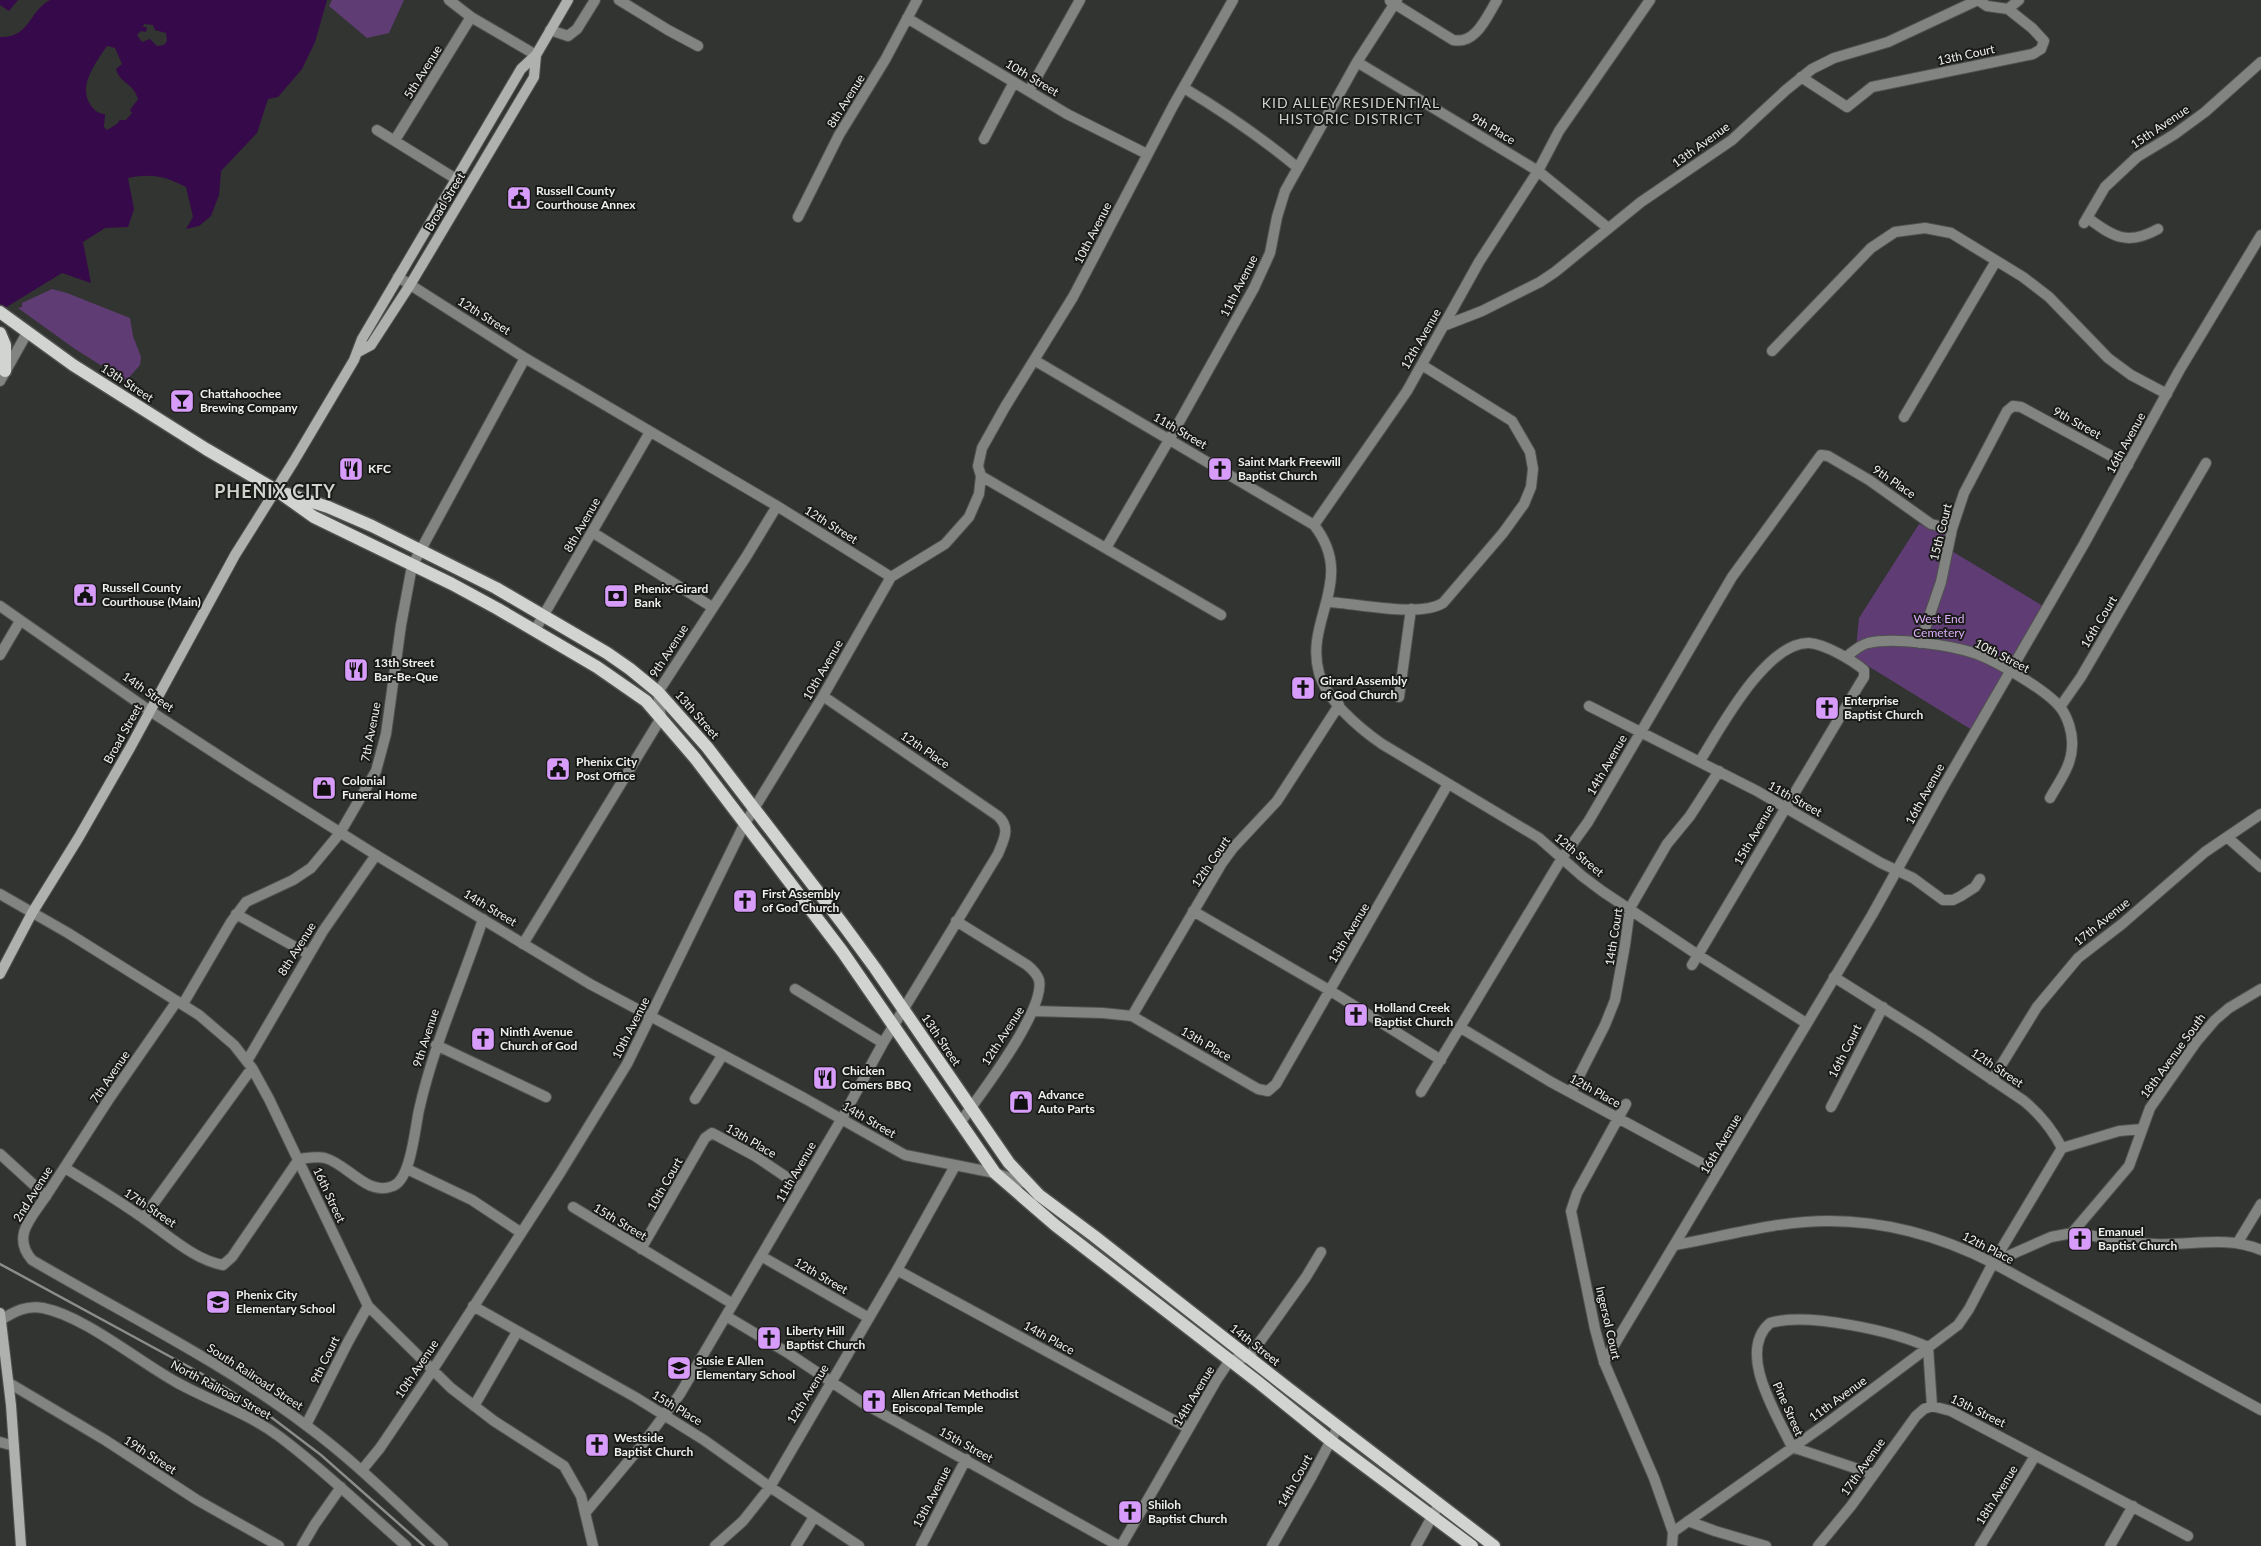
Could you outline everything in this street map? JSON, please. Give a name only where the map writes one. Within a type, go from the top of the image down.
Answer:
[{"type":"main road","name":"Broad Street","points":[[0,974],[32,913],[79,837],[150,711],[235,555],[358,352],[362,339],[521,69],[536,55],[568,0]]},
{"type":"main road","name":"Broad Street","points":[[358,352],[371,345],[410,285],[534,77],[536,55]]},
{"type":"main road","name":"13th Street","points":[[0,312],[23,330],[135,405],[276,490],[314,517],[460,588],[622,682],[646,701],[695,758],[744,825],[842,951],[960,1123]]},
{"type":"main road","points":[[0,332],[5,345],[3,376]]},
{"type":"main road","name":"13th Street","points":[[276,490],[328,506],[421,550],[543,615],[607,653],[658,692],[707,747],[842,923],[971,1107]]},
{"type":"main road","points":[[971,1107],[998,1149],[1028,1184]]},
{"type":"main road","points":[[960,1123],[995,1173],[1055,1225],[1230,1360],[1331,1441],[1472,1546]]},
{"type":"main road","name":"14th Street","points":[[1028,1184],[1070,1220],[1094,1236],[1338,1427],[1494,1546]]},
{"type":"main road","points":[[0,1317],[9,1383],[21,1546]]},
{"type":"street","points":[[449,0],[471,17],[536,55]]},
{"type":"street","points":[[550,30],[568,36],[577,29],[595,0]]},
{"type":"street","points":[[619,0],[698,46]]},
{"type":"street","name":"8th Avenue","points":[[798,217],[839,135],[886,60],[906,18],[917,0]]},
{"type":"street","points":[[1029,91],[1080,0]]},
{"type":"street","name":"10th Avenue","points":[[981,476],[978,466],[982,448],[1073,297],[1147,154],[1233,0]]},
{"type":"street","points":[[1393,1],[1453,40],[1462,42],[1470,39],[1482,26],[1497,0]]},
{"type":"street","name":"12th Avenue","points":[[1314,525],[1407,392],[1446,325],[1479,262],[1538,171],[1559,131],[1650,0]]},
{"type":"street","points":[[1978,0],[1987,6],[2008,9],[2019,0]]},
{"type":"street","name":"13th Avenue","points":[[1446,325],[1482,311],[1540,282],[1555,272],[1641,202],[1732,140],[1812,68],[1834,58],[1888,42],[1978,0]]},
{"type":"street","name":"11th Avenue","points":[[1106,548],[1169,440],[1262,271],[1270,253],[1277,217],[1285,191],[1393,1]]},
{"type":"street","name":"13th Court","points":[[1801,77],[1846,108],[1872,87],[2033,54],[2041,50],[2044,41],[2008,9]]},
{"type":"street","name":"5th Avenue","points":[[395,140],[471,17]]},
{"type":"street","name":"10th Street","points":[[906,18],[1067,114],[1147,154]]},
{"type":"street","name":"9th Place","points":[[1357,62],[1538,171],[1608,228]]},
{"type":"street","name":"15th Avenue","points":[[2158,229],[2141,237],[2124,238],[2107,232],[2086,220],[2105,187],[2137,157],[2175,134],[2205,112],[2261,62]]},
{"type":"street","points":[[984,139],[1014,82]]},
{"type":"street","points":[[1184,88],[1216,107],[1262,139],[1298,168]]},
{"type":"street","points":[[377,130],[456,179]]},
{"type":"street","points":[[1772,351],[1871,248],[1895,232],[1925,228],[1951,233],[2024,277],[2049,297],[2108,358],[2131,375],[2167,394]]},
{"type":"street","name":"16th Avenue","points":[[1604,1362],[1675,1246],[1897,870],[2128,466],[2167,394],[2261,235]]},
{"type":"street","points":[[1904,417],[1996,260]]},
{"type":"street","name":"12th Street","points":[[398,277],[525,358],[777,506],[891,577]]},
{"type":"street","points":[[1073,297],[1084,297]]},
{"type":"street","points":[[3,376],[23,330]]},
{"type":"street","name":"7th Avenue","points":[[64,1168],[109,1099],[180,1002],[236,914],[246,902],[254,897],[304,874],[340,832],[376,771],[382,753],[401,625],[412,566],[525,358]]},
{"type":"street","name":"11th Street","points":[[1034,360],[1169,440],[1266,494],[1314,525]]},
{"type":"street","points":[[1327,602],[1411,609],[1436,607],[1444,602],[1503,533],[1524,504],[1531,487],[1534,470],[1530,452],[1512,421],[1422,365]]},
{"type":"street","name":"9th Street","points":[[2013,406],[2022,407],[2128,466]]},
{"type":"street","name":"15th Court","points":[[1920,643],[1945,569],[1952,529],[1964,494],[2007,411],[2013,406]]},
{"type":"street","name":"8th Avenue","points":[[535,630],[650,432]]},
{"type":"street","name":"9th Place","points":[[1821,455],[1828,456],[1869,480],[1931,524],[1952,529]]},
{"type":"street","name":"14th Avenue","points":[[1421,1092],[1562,858],[1588,822],[1742,561],[1821,455]]},
{"type":"street","name":"16th Court","points":[[2060,708],[2086,669],[2146,567],[2181,502],[2206,463]]},
{"type":"street","points":[[891,577],[944,544],[957,531],[969,517],[976,502],[981,476],[1221,615]]},
{"type":"street","name":"9th Avenue","points":[[661,718],[658,692],[777,506]]},
{"type":"street","points":[[1314,525],[1321,534],[1330,556],[1332,575],[1318,638],[1316,656],[1319,674],[1339,705]]},
{"type":"street","points":[[592,532],[712,607]]},
{"type":"street","name":"10th Avenue","points":[[362,1470],[380,1448],[432,1371],[520,1232],[560,1173],[627,1064],[744,825],[823,696],[891,577]]},
{"type":"street","name":"14th Street","points":[[0,606],[150,711],[376,855],[590,984],[804,1098],[905,1155],[995,1173],[1028,1184]]},
{"type":"street","points":[[1399,698],[1411,609]]},
{"type":"street","points":[[0,655],[20,621]]},
{"type":"street","points":[[1700,761],[1762,669],[1784,652],[1808,643],[1816,644],[1846,657]]},
{"type":"street","name":"10th Street","points":[[1846,657],[1868,643],[1920,643],[1951,647],[1978,655],[2011,672],[2043,692],[2060,708]]},
{"type":"street","name":"15th Avenue","points":[[1698,955],[1864,676],[1864,670],[1846,657]]},
{"type":"street","name":"12th Place","points":[[823,696],[998,816],[1004,822],[1006,831]]},
{"type":"street","name":"12th Street","points":[[1339,705],[1360,729],[1538,838],[1582,876],[1698,955],[1806,1023]]},
{"type":"street","name":"12th Court","points":[[1132,1016],[1193,911],[1233,848],[1278,801],[1339,705]]},
{"type":"street","name":"11th Street","points":[[1589,706],[1719,771],[1881,864],[1913,878],[1943,900],[1952,900],[1961,896],[1975,887],[1980,879]]},
{"type":"street","points":[[2050,798],[2069,765],[2072,746],[2070,728],[2060,708]]},
{"type":"street","points":[[523,944],[661,718]]},
{"type":"street","name":"14th Court","points":[[1571,1092],[1605,1025],[1615,1000],[1626,945],[1630,908],[1667,844],[1690,816],[1719,771]]},
{"type":"street","name":"13th Avenue","points":[[1268,1091],[1276,1084],[1448,784]]},
{"type":"street","name":"17th Avenue","points":[[1992,1080],[2037,1007],[2078,958],[2122,924],[2205,852],[2261,814]]},
{"type":"street","name":"11th Avenue","points":[[586,1512],[680,1394],[841,1120],[883,1043],[998,854],[1006,831]]},
{"type":"street","points":[[2227,837],[2261,867]]},
{"type":"street","name":"8th Avenue","points":[[143,1218],[249,1064],[308,954],[376,855]]},
{"type":"street","name":"16th Street","points":[[0,894],[180,1002],[221,1032],[249,1064],[299,1159],[368,1306],[432,1371],[474,1406],[509,1432],[564,1466],[574,1483],[586,1512],[593,1546]]},
{"type":"street","points":[[1193,911],[1329,990],[1441,1060]]},
{"type":"street","points":[[236,914],[308,954]]},
{"type":"street","name":"9th Avenue","points":[[407,1169],[419,1110],[436,1045],[483,919]]},
{"type":"street","points":[[956,921],[1034,971],[1039,980],[1033,1011]]},
{"type":"street","points":[[1692,965],[1698,955]]},
{"type":"street","name":"12th Street","points":[[1834,977],[1883,1007],[2039,1113],[2050,1127],[2062,1148]]},
{"type":"street","points":[[795,989],[883,1043]]},
{"type":"street","name":"18th Avenue South","points":[[2072,1233],[2129,1166],[2150,1108],[2209,1027],[2229,1008],[2261,990]]},
{"type":"street","name":"16th Court","points":[[1831,1107],[1883,1007]]},
{"type":"street","name":"12th Avenue","points":[[960,1123],[996,1073],[1033,1011],[1103,1013],[1132,1016]]},
{"type":"street","name":"13th Place","points":[[1132,1016],[1258,1090],[1268,1091]]},
{"type":"street","name":"12th Place","points":[[1461,1028],[1617,1118],[1718,1172]]},
{"type":"street","points":[[436,1045],[546,1097]]},
{"type":"street","points":[[695,1099],[722,1056]]},
{"type":"street","points":[[1617,1118],[1626,1104]]},
{"type":"street","name":"Ingersol Court","points":[[1617,1118],[1577,1193],[1571,1211],[1595,1329],[1604,1362],[1654,1478],[1673,1532]]},
{"type":"street","points":[[1993,1263],[2062,1148],[2119,1131],[2142,1129]]},
{"type":"street","name":"13th Place","points":[[712,1134],[755,1156],[801,1187]]},
{"type":"street","name":"10th Court","points":[[641,1249],[705,1138],[712,1134]]},
{"type":"street","points":[[0,1154],[46,1196]]},
{"type":"street","points":[[299,1159],[326,1158],[362,1181],[383,1188],[393,1186],[402,1180],[407,1169],[472,1200],[520,1232]]},
{"type":"street","name":"17th Street","points":[[64,1168],[143,1218],[192,1252],[213,1264],[223,1265],[232,1257],[299,1159]]},
{"type":"street","name":"12th Avenue","points":[[715,1546],[749,1514],[770,1487],[802,1429],[833,1382],[955,1166]]},
{"type":"street","name":"2nd Avenue","points":[[32,1260],[24,1251],[22,1240],[28,1222],[64,1168]]},
{"type":"street","points":[[2238,1242],[2261,1204]]},
{"type":"street","name":"15th Street","points":[[573,1207],[732,1304]]},
{"type":"street","name":"12th Place","points":[[1675,1246],[1782,1225],[1828,1221],[1874,1225],[1919,1233],[1963,1248],[1993,1263],[2261,1410]]},
{"type":"street","points":[[1993,1263],[2051,1237],[2072,1233],[2130,1243],[2238,1242],[2261,1250]]},
{"type":"street","points":[[1249,1357],[1306,1277],[1321,1252]]},
{"type":"street","name":"12th Street","points":[[761,1256],[869,1318]]},
{"type":"street","name":"South Railroad Street","points":[[32,1260],[223,1369],[306,1425],[362,1470],[443,1546]]},
{"type":"street","name":"11th Avenue","points":[[1673,1532],[1958,1324],[1970,1310],[1993,1263]]},
{"type":"street","name":"14th Place","points":[[897,1270],[1188,1428]]},
{"type":"street","name":"9th Court","points":[[306,1425],[368,1306]]},
{"type":"street","name":"15th Place","points":[[473,1306],[517,1332],[571,1360],[704,1440],[770,1487],[859,1546]]},
{"type":"street","name":"North Railroad Street","points":[[0,1317],[24,1308],[44,1308],[61,1314],[110,1340],[176,1382],[255,1420],[319,1467],[406,1546]]},
{"type":"street","name":"15th Street","points":[[726,1316],[833,1382],[863,1403],[1120,1546]]},
{"type":"street","name":"Pine Street","points":[[1873,1474],[1792,1447],[1765,1388],[1756,1362],[1756,1345],[1763,1328],[1770,1323],[1786,1320],[1833,1323],[1878,1330],[1928,1347]]},
{"type":"street","points":[[474,1406],[517,1332]]},
{"type":"street","name":"13th Street","points":[[1928,1347],[1932,1406],[1951,1411],[2188,1536]]},
{"type":"street","name":"14th Avenue","points":[[1120,1546],[1188,1428],[1230,1360],[1249,1357]]},
{"type":"street","name":"19th Street","points":[[9,1383],[106,1440],[197,1500],[279,1546]]},
{"type":"street","name":"17th Avenue","points":[[1818,1546],[1851,1506],[1916,1416],[1924,1409],[1932,1406]]},
{"type":"street","name":"14th Court","points":[[1272,1546],[1338,1427]]},
{"type":"street","points":[[0,1442],[14,1446]]},
{"type":"street","name":"18th Avenue","points":[[1980,1546],[2035,1456]]},
{"type":"street","name":"13th Avenue","points":[[921,1546],[966,1459]]},
{"type":"street","points":[[302,1546],[314,1524],[341,1487]]},
{"type":"street","points":[[1416,1546],[1439,1504]]},
{"type":"street","points":[[2110,1546],[2134,1506]]},
{"type":"street","points":[[796,1546],[814,1517]]},
{"type":"street","points":[[1688,1521],[1766,1546]]},
{"type":"street","points":[[1672,1546],[1673,1532]]},
{"type":"green space","points":[[332,0],[404,0],[389,33],[367,38],[329,6]]},
{"type":"green space","points":[[52,289],[130,318],[133,336],[141,357],[140,365],[126,381],[75,349],[18,308],[22,307],[22,303]]},
{"type":"green space","name":"West End Cemetery","points":[[1919,524],[1948,532],[1945,547],[2043,606],[1972,730],[1855,658],[1859,618]]},
{"type":"shaded area","points":[[0,0],[18,0],[9,11],[0,5]]},
{"type":"shaded area","points":[[50,0],[327,0],[315,42],[302,69],[278,97],[268,99],[257,133],[221,171],[219,195],[211,216],[199,226],[186,229],[193,217],[186,187],[172,180],[158,177],[128,178],[134,209],[128,227],[105,228],[83,242],[91,283],[62,273],[0,311],[0,37],[10,36],[23,29],[43,5]],"holes":[[[144,24],[153,25],[155,30],[166,33],[167,41],[164,45],[157,46],[150,39],[142,42],[137,35],[141,31],[146,32],[147,27],[143,27]],[[107,46],[115,48],[122,64],[116,69],[118,74],[133,89],[138,99],[130,110],[132,113],[126,120],[120,120],[107,130],[104,127],[105,114],[93,108],[87,97],[86,90],[90,74]]]},
{"type":"railway","points":[[0,1264],[215,1381],[267,1414],[321,1455],[424,1546]]},
{"type":"place","name":"Russell County Courthouse Annex","points":[[519,198]]},
{"type":"place","name":"Chattahoochee Brewing Company","points":[[182,401]]},
{"type":"place","name":"KFC","points":[[351,469]]},
{"type":"place","name":"Saint Mark Freewill Baptist Church","points":[[1220,469]]},
{"type":"place","name":"Russell County Courthouse (Main)","points":[[85,595]]},
{"type":"place","name":"Phenix-Girard Bank","points":[[616,596]]},
{"type":"place","name":"13th Street Bar-Be-Que","points":[[356,670]]},
{"type":"place","name":"Girard Assembly of God Church","points":[[1303,688]]},
{"type":"place","name":"Enterprise Baptist Church","points":[[1827,708]]},
{"type":"place","name":"Phenix City Post Office","points":[[558,769]]},
{"type":"place","name":"Colonial Funeral Home","points":[[324,788]]},
{"type":"place","name":"First Assembly of God Church","points":[[745,901]]},
{"type":"place","name":"Holland Creek Baptist Church","points":[[1356,1015]]},
{"type":"place","name":"Ninth Avenue Church of God","points":[[483,1039]]},
{"type":"place","name":"Chicken Comers BBQ","points":[[825,1078]]},
{"type":"place","name":"Advance Auto Parts","points":[[1021,1102]]},
{"type":"place","name":"Emanuel Baptist Church","points":[[2080,1239]]},
{"type":"place","name":"Phenix City Elementary School","points":[[218,1302]]},
{"type":"place","name":"Liberty Hill Baptist Church","points":[[769,1338]]},
{"type":"place","name":"Susie E Allen Elementary School","points":[[679,1368]]},
{"type":"place","name":"Allen African Methodist Episcopal Temple","points":[[874,1401]]},
{"type":"place","name":"Westside Baptist Church","points":[[597,1445]]},
{"type":"place","name":"Shiloh Baptist Church","points":[[1130,1512]]},
{"type":"district","name":"KID ALLEY RESIDENTIAL HISTORIC DISTRICT","points":[[1351,112]]},
{"type":"district","name":"PHENIX CITY","points":[[275,492]]}]
